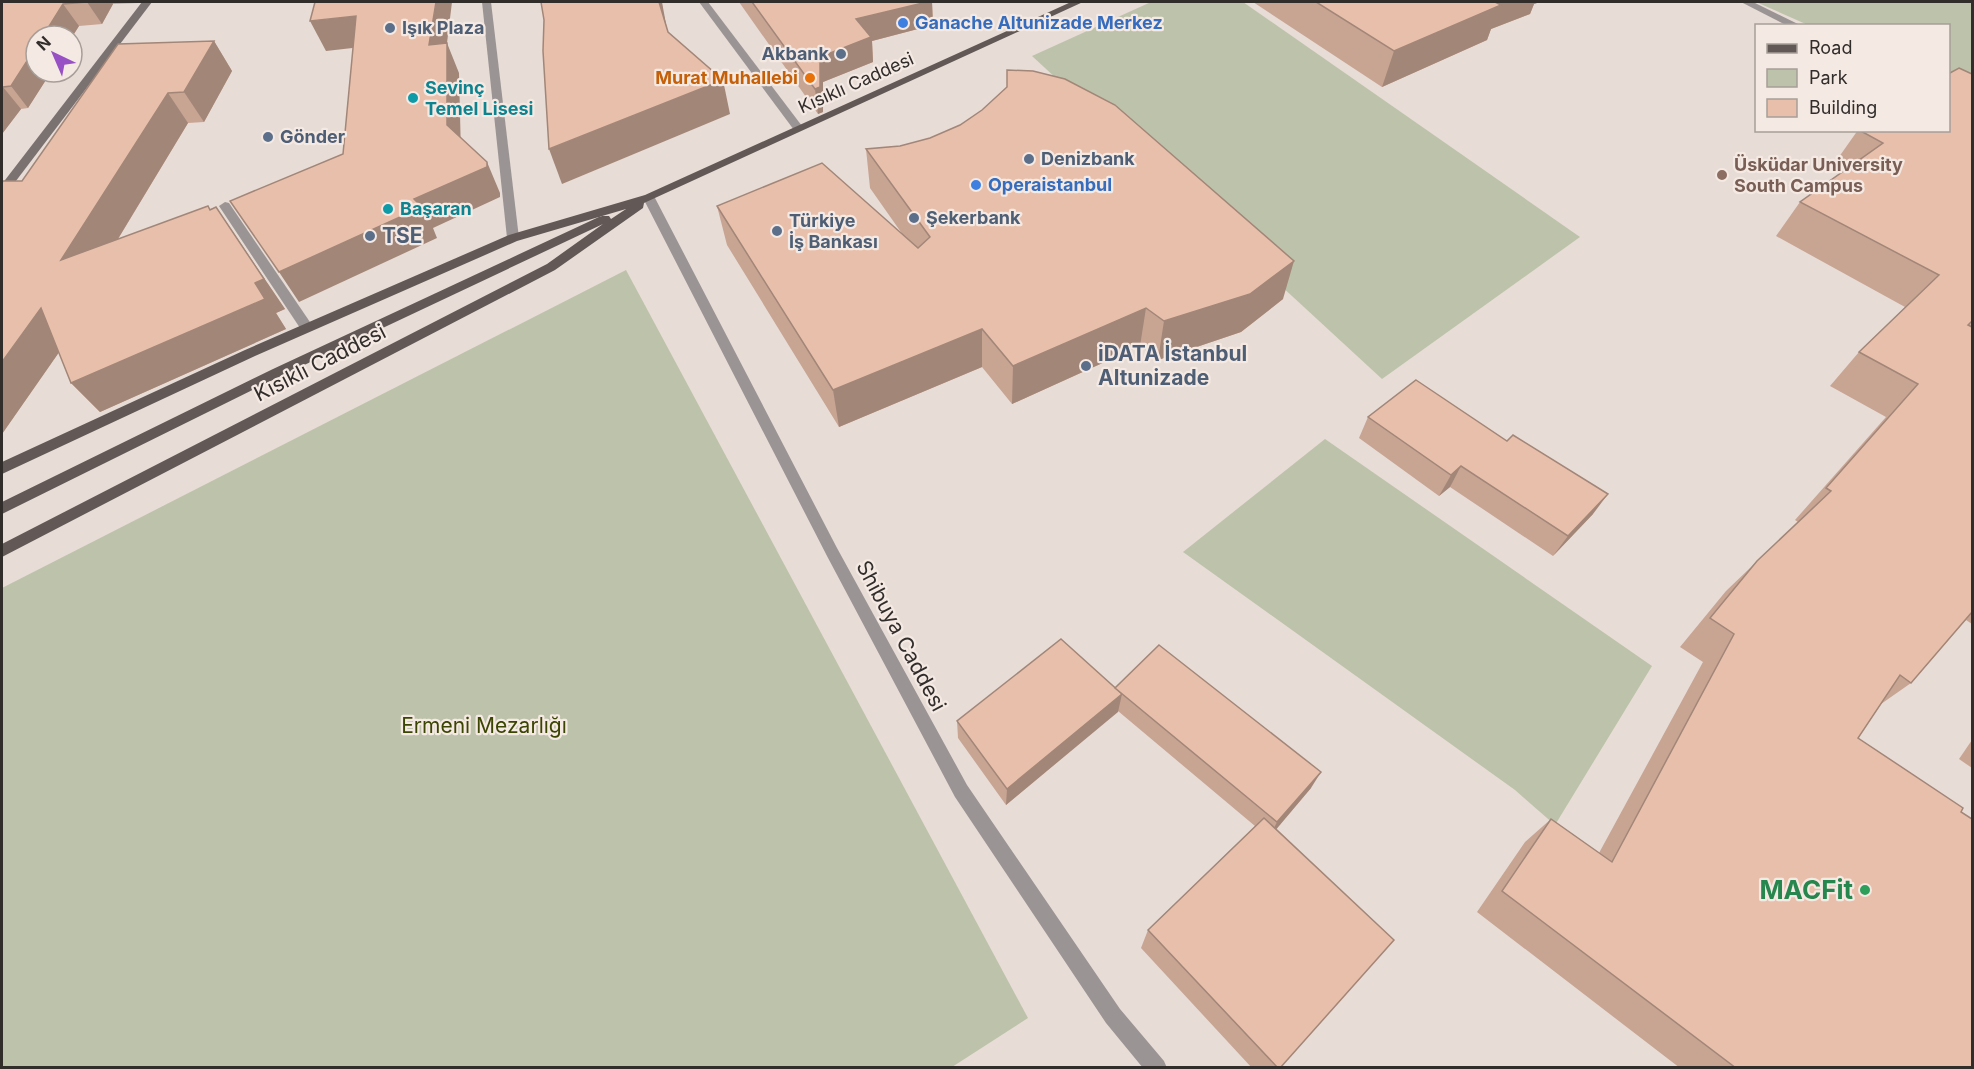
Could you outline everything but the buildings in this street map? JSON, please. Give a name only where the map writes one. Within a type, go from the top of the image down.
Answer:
[{"type":"main road","points":[[2,191],[147,2]]},
{"type":"main road","name":"Kısıklı Caddesi","points":[[2,468],[307,328],[513,238],[649,198],[1078,2]]},
{"type":"main road","points":[[2,508],[278,372],[649,198]]},
{"type":"main road","name":"Kısıklı Caddesi","points":[[2,551],[551,267],[649,198]]},
{"type":"street","points":[[486,2],[513,238]]},
{"type":"street","points":[[703,2],[798,128]]},
{"type":"street","points":[[1746,2],[1793,24]]},
{"type":"street","name":"Shibuya Caddesi","points":[[649,198],[837,561],[962,792],[1113,1016],[1157,1068]]},
{"type":"street","points":[[225,206],[307,328]]},
{"type":"green space","points":[[1151,2],[1243,2],[1580,237],[1382,379],[1032,56]]},
{"type":"green space","points":[[1756,2],[1972,2],[1972,103],[1950,92],[1950,24],[1806,24]]},
{"type":"green space","name":"Ermeni Mezarlığı","points":[[626,270],[1028,1018],[952,1067],[2,1067],[2,588]]},
{"type":"green space","points":[[1325,439],[1652,666],[1555,825],[1515,790],[1183,552]]},
{"type":"place","name":"Ganache Altunizade Merkez","points":[[903,23]]},
{"type":"place","name":"Işık Plaza","points":[[390,28]]},
{"type":"place","name":"Akbank","points":[[841,54]]},
{"type":"place","name":"Murat Muhallebi","points":[[810,78]]},
{"type":"place","name":"Sevinç Temel Lisesi","points":[[413,98]]},
{"type":"place","name":"Gönder","points":[[268,137]]},
{"type":"place","name":"Denizbank","points":[[1029,159]]},
{"type":"place","name":"Üsküdar University South Campus","points":[[1722,175]]},
{"type":"place","name":"Operaistanbul","points":[[976,185]]},
{"type":"place","name":"Başaran","points":[[388,209]]},
{"type":"place","name":"Şekerbank","points":[[914,218]]},
{"type":"place","name":"Türkiye İş Bankası","points":[[777,231]]},
{"type":"place","name":"TSE","points":[[370,236]]},
{"type":"place","name":"iDATA İstanbul Altunizade","points":[[1086,366]]},
{"type":"place","name":"MACFit","points":[[1865,890]]}]
